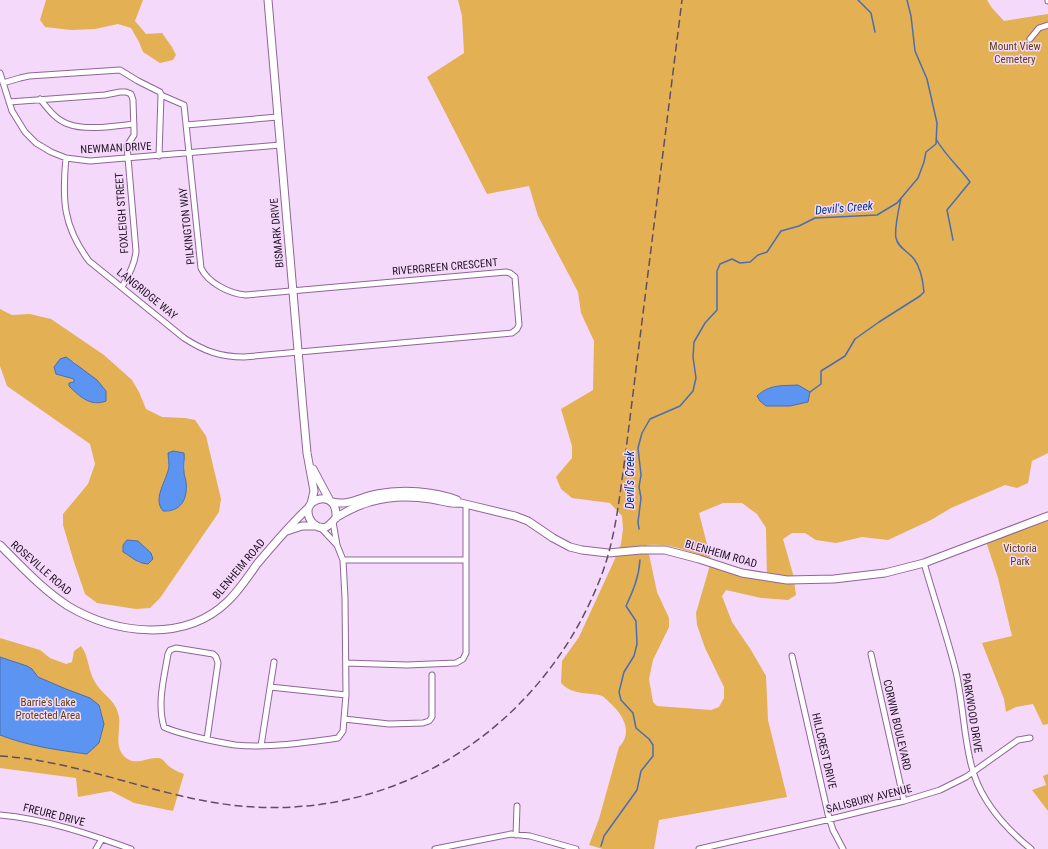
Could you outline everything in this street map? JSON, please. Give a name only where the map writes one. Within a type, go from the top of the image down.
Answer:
[{"type":"main road","name":"BISMARK DRIVE","points":[[268,0],[307,453],[314,491],[310,506]]},
{"type":"main road","name":"BISMARK DRIVE","points":[[309,464],[331,500]]},
{"type":"main road","name":"BLENHEIM ROAD","points":[[331,500],[346,504],[378,494],[408,492],[442,496],[463,503],[515,516],[570,546],[593,553],[665,550],[742,573],[787,580],[834,579],[885,573],[924,563],[1048,516]]},
{"type":"main road","name":"BLENHEIM ROAD","points":[[334,520],[363,504],[389,498],[422,498],[456,504],[463,503]]},
{"type":"main road","points":[[287,531],[302,526],[318,527],[328,526],[334,520],[336,509],[331,500],[320,499],[310,506],[308,512],[310,519],[318,527]]},
{"type":"main road","name":"BLENHEIM ROAD","points":[[160,631],[184,627],[200,621],[214,613],[228,602],[270,548],[310,506]]},
{"type":"main road","name":"ROSEVILLE ROAD","points":[[0,545],[49,592],[68,606],[91,618],[115,625],[160,631]]},
{"type":"street","points":[[1030,38],[1039,28],[1048,25]]},
{"type":"street","points":[[3,83],[29,76],[120,70],[160,92],[161,95],[184,105],[190,153]]},
{"type":"street","name":"NEWMAN DRIVE","points":[[0,73],[12,111],[25,132],[43,148],[66,158],[90,161],[280,145]]},
{"type":"street","name":"FOXLEIGH STREET","points":[[40,99],[105,95],[120,92],[131,94],[133,100],[134,135],[127,146],[136,257],[122,288]]},
{"type":"street","points":[[159,156],[161,95]]},
{"type":"street","points":[[9,102],[40,99],[59,119],[80,127],[134,124]]},
{"type":"street","points":[[186,125],[278,117]]},
{"type":"street","name":"PILKINGTON WAY","points":[[190,153],[200,262],[203,273],[222,288],[237,294],[246,295],[293,290]]},
{"type":"street","name":"LANGRIDGE WAY","points":[[66,158],[63,189],[66,210],[73,236],[89,261],[184,338],[200,348],[231,357],[298,352]]},
{"type":"street","name":"RIVERGREEN CRESCENT","points":[[293,290],[506,272],[515,277],[519,324],[518,329],[512,333],[298,352]]},
{"type":"street","points":[[346,663],[407,665],[456,663],[463,659],[466,653],[466,560],[463,503]]},
{"type":"street","points":[[206,739],[218,663],[216,657],[213,654],[176,648],[170,650],[161,696],[161,709],[164,727],[171,731],[206,739],[233,744],[261,746],[305,743],[338,738],[343,731],[346,695],[345,598],[343,560],[337,545],[334,520]]},
{"type":"street","points":[[318,527],[337,545]]},
{"type":"street","points":[[343,560],[466,560]]},
{"type":"street","name":"PARKWOOD DRIVE","points":[[924,563],[955,668],[973,772],[997,817],[1029,849]]},
{"type":"street","name":"CORWIN BOULEVARD","points":[[871,654],[904,801]]},
{"type":"street","name":"HILLCREST DRIVE","points":[[792,656],[830,819],[836,838],[843,849]]},
{"type":"street","points":[[261,746],[274,662]]},
{"type":"street","points":[[344,719],[389,724],[429,721],[432,717],[432,675]]},
{"type":"street","points":[[270,687],[346,695]]},
{"type":"street","name":"SALISBURY AVENUE","points":[[699,849],[904,801],[940,790],[966,777],[1018,740],[1030,738]]},
{"type":"street","points":[[516,834],[517,806]]},
{"type":"street","name":"FREURE DRIVE","points":[[0,815],[32,819],[131,849]]},
{"type":"street","points":[[435,849],[461,847],[497,836],[516,834],[534,837],[576,849]]},
{"type":"street","points":[[96,849],[102,839]]},
{"type":"green space","points":[[46,0],[143,0],[135,21],[146,34],[162,33],[176,55],[173,60],[160,63],[143,52],[131,28],[118,24],[95,29],[71,30],[45,27],[40,20]]},
{"type":"green space","name":"Mount View Cemetery","points":[[458,0],[987,0],[1004,21],[1048,14],[1048,453],[1032,461],[1028,483],[1017,488],[1005,485],[951,508],[931,520],[888,540],[862,537],[836,543],[816,540],[805,533],[792,533],[783,539],[793,574],[796,595],[788,600],[761,598],[726,590],[722,596],[732,622],[766,676],[768,720],[787,797],[659,820],[654,849],[603,849],[589,845],[599,819],[619,747],[626,735],[626,729],[622,717],[614,706],[603,696],[575,692],[561,683],[562,661],[579,637],[614,561],[621,544],[623,529],[622,516],[610,503],[572,498],[561,489],[556,477],[572,458],[572,446],[561,409],[593,390],[594,341],[581,313],[578,292],[538,216],[529,186],[487,194],[427,77],[464,53],[462,16]],"holes":[[[723,503],[742,503],[757,514],[766,528],[767,580],[710,565],[696,613],[697,625],[705,648],[724,687],[724,698],[719,707],[711,710],[657,706],[653,702],[649,679],[653,660],[669,627],[669,618],[657,592],[647,545],[672,546],[711,560],[699,513]]]},
{"type":"green space","points":[[0,309],[12,315],[30,314],[51,319],[104,355],[132,380],[146,409],[162,417],[195,420],[206,436],[221,499],[219,512],[160,598],[150,608],[136,609],[97,603],[85,594],[63,525],[63,514],[88,484],[95,464],[90,444],[7,386],[0,366]],"holes":[[[73,361],[80,368],[78,395],[74,379],[68,377]],[[168,453],[185,460],[184,472],[186,486],[178,507],[171,511],[163,511],[166,478],[169,466]],[[146,549],[151,553],[139,563],[131,556],[123,552]]]},
{"type":"green space","name":"Victoria Park","points":[[1048,513],[1048,724],[1043,725],[1033,704],[1016,707],[1006,712],[1004,699],[982,643],[1012,636],[998,578],[985,538]]},
{"type":"green space","name":"Barrie's Lake Protected Area","points":[[0,638],[40,650],[50,658],[66,664],[72,662],[74,651],[81,646],[86,654],[95,682],[112,702],[117,711],[119,717],[118,739],[122,754],[126,758],[134,761],[158,758],[164,760],[168,766],[184,774],[173,811],[134,803],[111,791],[78,797],[76,778],[0,768]]},
{"type":"green space","points":[[1048,774],[1048,811],[1032,790],[1046,785],[1043,776]]},
{"type":"water","points":[[66,357],[97,380],[106,391],[106,401],[95,403],[86,400],[69,386],[69,383],[74,382],[74,379],[56,374],[54,367],[60,359]]},
{"type":"water","points":[[798,385],[810,392],[808,402],[790,406],[766,406],[757,396],[766,389]]},
{"type":"water","points":[[173,451],[184,453],[186,494],[179,507],[169,511],[163,511],[159,501],[161,489],[168,472],[168,453]]},
{"type":"water","points":[[127,540],[138,541],[151,553],[153,559],[148,564],[138,561],[123,552],[123,545]]},
{"type":"water","points":[[0,657],[27,666],[32,669],[38,677],[90,698],[99,705],[104,724],[99,743],[87,754],[32,745],[0,735]]},
{"type":"waterway","points":[[858,0],[871,13],[875,32]]},
{"type":"waterway","name":"Devil's Creek","points":[[639,529],[638,522],[641,498],[639,487],[641,475],[638,448],[642,433],[650,419],[680,406],[693,391],[696,378],[693,357],[694,342],[705,323],[717,310],[717,271],[720,264],[732,259],[740,263],[750,262],[758,255],[767,252],[781,231],[799,226],[815,218],[877,215],[897,203],[918,178],[926,152],[936,144],[937,123],[927,79],[915,51],[911,16],[907,0]]},
{"type":"waterway","points":[[936,139],[970,182],[947,210],[953,240]]},
{"type":"waterway","points":[[810,392],[821,384],[821,371],[845,356],[855,339],[924,292],[918,266],[912,256],[899,245],[896,238],[896,224],[901,198]]},
{"type":"waterway","name":"Devil's Creek","points":[[601,846],[604,836],[637,790],[641,771],[653,756],[653,745],[649,739],[636,728],[633,713],[621,700],[619,692],[624,672],[634,656],[637,644],[636,621],[626,606],[635,584],[640,560]]},
{"type":"railway","points":[[0,756],[30,759],[61,765],[179,796],[210,802],[240,806],[298,807],[354,798],[407,781],[456,755],[500,722],[539,682],[572,636],[598,584],[609,553],[625,458],[682,0]]}]
